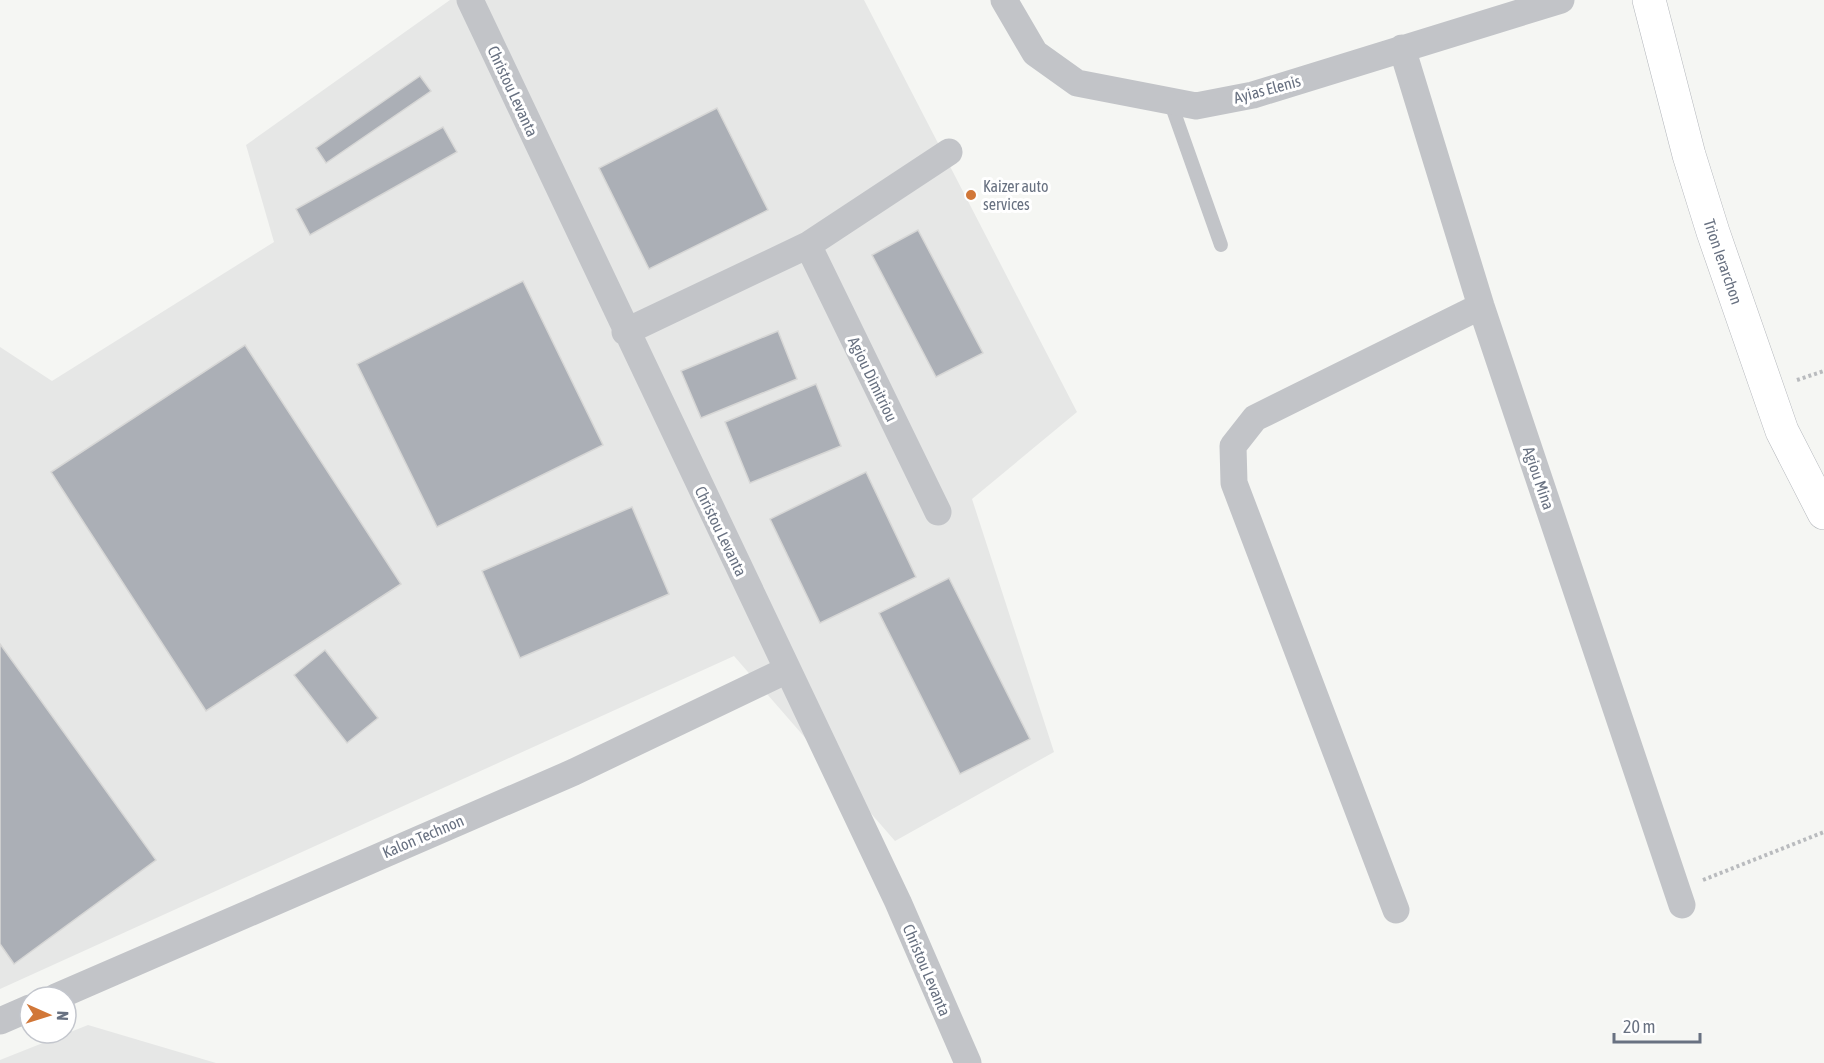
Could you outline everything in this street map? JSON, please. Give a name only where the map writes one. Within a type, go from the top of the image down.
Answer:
[{"type":"main road","name":"Trion Ierarchon","points":[[1648,0],[1689,155],[1713,232],[1782,431],[1824,513]]},
{"type":"street","name":"Christou Levanta","points":[[470,0],[625,332],[898,902],[968,1063]]},
{"type":"street","name":"Ayias Elenis","points":[[1004,0],[1035,53],[1077,83],[1196,106],[1253,95],[1561,0]]},
{"type":"street","name":"Agiou Mina","points":[[1402,48],[1481,306],[1680,897]]},
{"type":"street","points":[[625,332],[808,245],[949,152]]},
{"type":"street","name":"Agiou Dimitriou","points":[[808,245],[938,512]]},
{"type":"street","points":[[1396,910],[1234,483],[1233,446],[1255,418],[1481,306]]},
{"type":"street","name":"Kalon Technon","points":[[78,987],[574,772],[787,670]]},
{"type":"street","points":[[0,1022],[18,1014]]},
{"type":"lane","points":[[1170,101],[1221,245]]},
{"type":"path","points":[[1680,897],[1824,832]]},
{"type":"shaded area","points":[[450,0],[864,0],[1077,412],[972,499],[1054,752],[895,841],[734,656],[0,989],[0,347],[52,381],[274,242],[246,145]]},
{"type":"shaded area","points":[[88,1025],[216,1063],[0,1063],[0,1060],[38,1045],[78,1045],[78,1029]]},
{"type":"building","points":[[420,76],[431,91],[326,163],[316,148]]},
{"type":"building","points":[[717,108],[768,210],[649,269],[599,168]]},
{"type":"building","points":[[443,127],[457,152],[310,235],[296,209]]},
{"type":"building","points":[[918,230],[983,353],[936,377],[872,255]]},
{"type":"building","points":[[523,281],[603,445],[437,527],[357,364]]},
{"type":"building","points":[[778,331],[797,379],[701,418],[681,371]]},
{"type":"building","points":[[245,345],[401,584],[206,711],[51,472]]},
{"type":"building","points":[[816,384],[841,446],[750,483],[725,422]]},
{"type":"building","points":[[866,472],[916,577],[820,623],[770,519]]},
{"type":"building","points":[[632,507],[669,594],[520,658],[482,571]]},
{"type":"building","points":[[949,578],[1030,739],[960,774],[879,613]]},
{"type":"building","points":[[0,644],[156,860],[14,964],[0,944]]},
{"type":"building","points":[[325,650],[378,718],[347,743],[294,675]]},
{"type":"place","name":"Kaizer auto services","points":[[971,195]]}]
